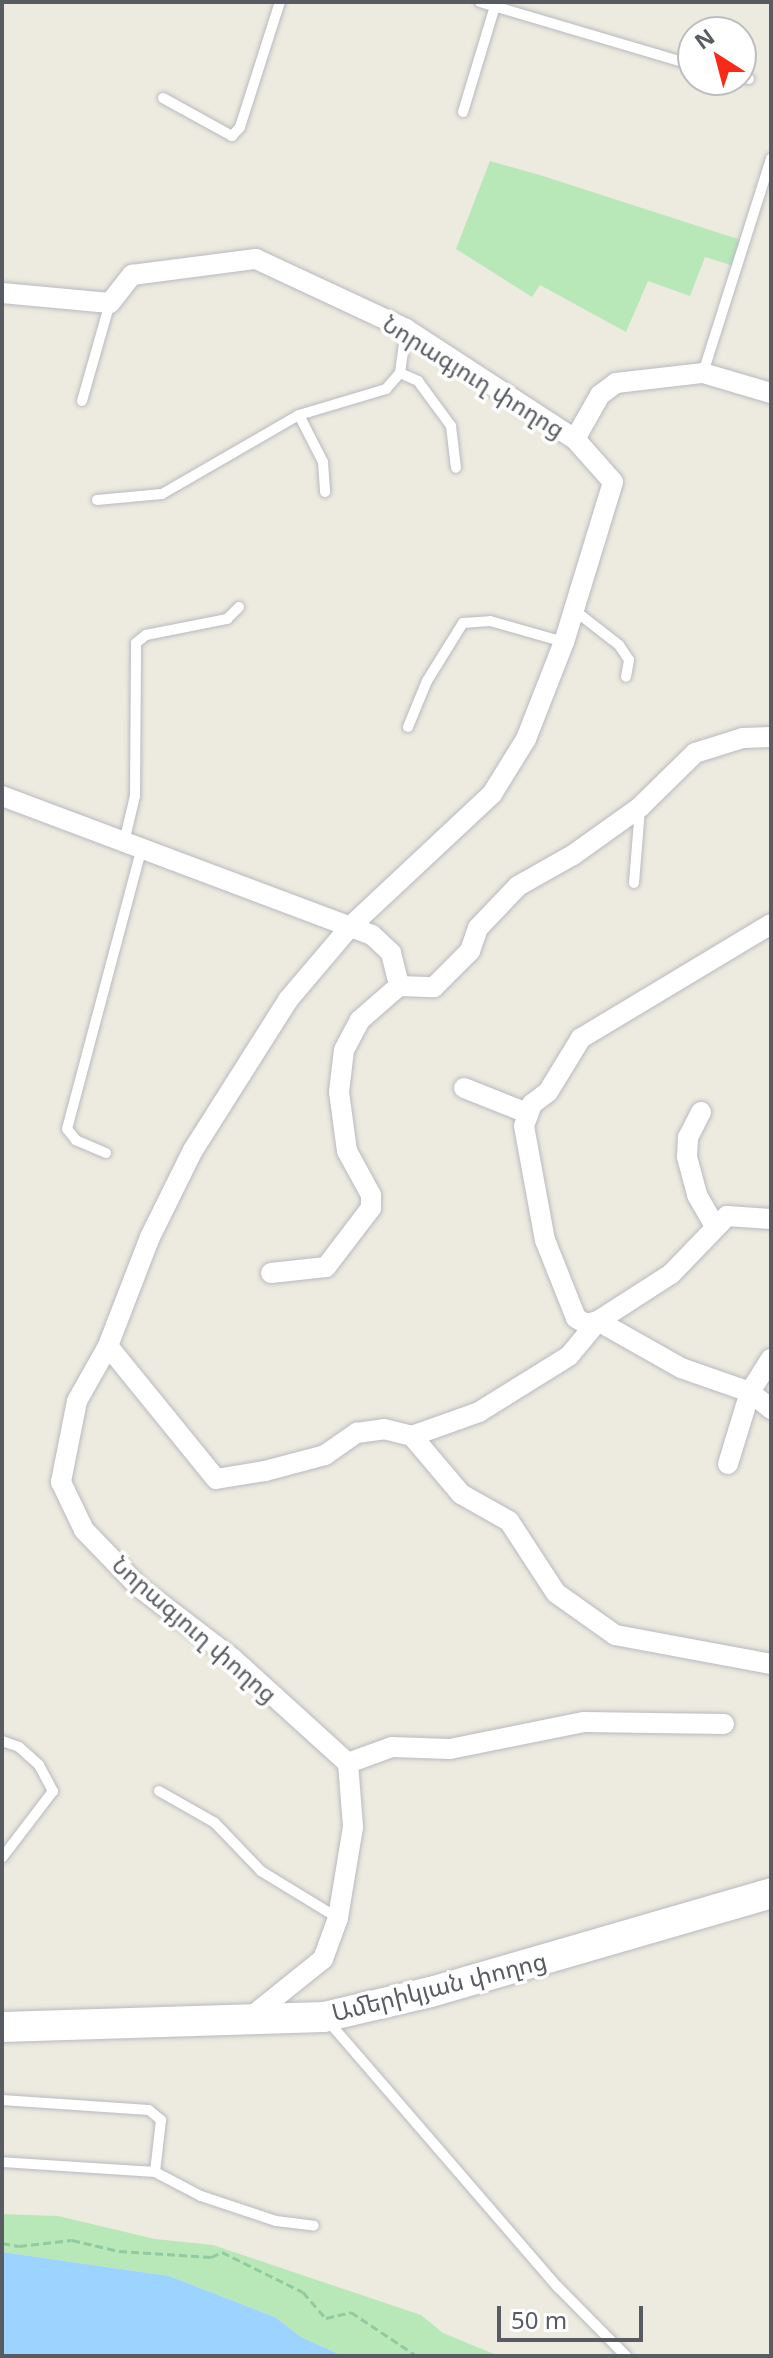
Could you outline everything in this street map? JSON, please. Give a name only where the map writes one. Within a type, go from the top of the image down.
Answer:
[{"type":"street","name":"Նորագյուղ փողոց","points":[[110,303],[132,275],[256,259],[406,329],[575,439],[613,482],[564,642],[526,739],[492,794],[349,928],[288,1000],[193,1150],[150,1237],[108,1346],[77,1401],[61,1482],[84,1530],[139,1587],[232,1658],[348,1763]]},
{"type":"street","points":[[2,293],[110,303]]},
{"type":"street","points":[[575,439],[600,395],[616,383],[703,373],[771,393]]},
{"type":"street","points":[[271,1273],[326,1267],[371,1208],[371,1195],[347,1151],[341,1122],[344,1050],[360,1020],[399,986],[434,987],[470,951],[478,928],[518,886],[573,855],[640,807],[695,753],[743,738],[771,737]]},
{"type":"street","points":[[2,796],[133,842],[372,935],[391,953],[399,986]]},
{"type":"street","points":[[771,924],[581,1038],[548,1092],[527,1113],[524,1141],[561,1290],[576,1318],[586,1324],[598,1321],[681,1368],[750,1392],[771,1409]]},
{"type":"street","points":[[464,1088],[527,1113]]},
{"type":"street","points":[[701,1112],[688,1137],[687,1157],[697,1195],[714,1225]]},
{"type":"street","points":[[108,1346],[216,1479],[325,1455],[357,1433],[384,1429],[412,1436],[479,1412],[569,1356],[598,1321],[671,1274],[692,1256],[714,1225],[727,1216],[771,1219]]},
{"type":"street","points":[[728,1464],[750,1392],[771,1359]]},
{"type":"street","points":[[412,1436],[461,1494],[509,1521],[556,1593],[615,1635],[771,1664]]},
{"type":"street","points":[[246,2020],[323,1959],[338,1918],[353,1827],[348,1763],[392,1747],[450,1749],[584,1722],[724,1724]]},
{"type":"street","name":"Ամերիկյան փողոց","points":[[2,2027],[324,2017],[431,1992],[771,1893]]},
{"type":"lane","points":[[163,98],[203,125],[232,136],[240,127],[280,2]]},
{"type":"lane","points":[[480,2],[677,60]]},
{"type":"lane","points":[[463,112],[495,6]]},
{"type":"lane","points":[[703,373],[771,159]]},
{"type":"lane","points":[[82,401],[110,303]]},
{"type":"lane","points":[[97,500],[162,494],[299,415],[386,389],[400,373],[406,329]]},
{"type":"lane","points":[[400,373],[418,381],[451,426],[456,468]]},
{"type":"lane","points":[[299,415],[323,462],[325,492]]},
{"type":"lane","points":[[106,1153],[76,1140],[67,1129],[133,842],[136,643],[146,635],[227,619],[239,607]]},
{"type":"lane","points":[[574,610],[619,645],[629,660],[626,677]]},
{"type":"lane","points":[[408,727],[427,681],[463,623],[490,621],[564,642]]},
{"type":"lane","points":[[634,883],[640,807]]},
{"type":"lane","points":[[2,1741],[19,1747],[39,1765],[53,1791],[2,1858]]},
{"type":"lane","points":[[159,1791],[215,1823],[261,1871],[338,1918]]},
{"type":"lane","points":[[324,2017],[517,2240],[626,2356]]},
{"type":"lane","points":[[2,2100],[155,2111],[161,2120],[155,2172]]},
{"type":"lane","points":[[2,2162],[155,2172],[201,2196],[276,2221],[314,2226]]},
{"type":"path","points":[[2,2243],[19,2246],[72,2240],[119,2251],[211,2257],[222,2252],[303,2292],[326,2318],[351,2312],[417,2356]]},
{"type":"green space","points":[[490,161],[744,241],[734,266],[705,257],[690,296],[648,281],[626,332],[540,285],[532,297],[456,249]]},
{"type":"green space","points":[[2,2214],[58,2216],[155,2239],[213,2245],[421,2315],[443,2333],[499,2356],[343,2356],[301,2337],[275,2317],[169,2276],[2,2252]]},
{"type":"water","points":[[2,2252],[169,2276],[275,2317],[301,2337],[343,2356],[2,2356]]}]
